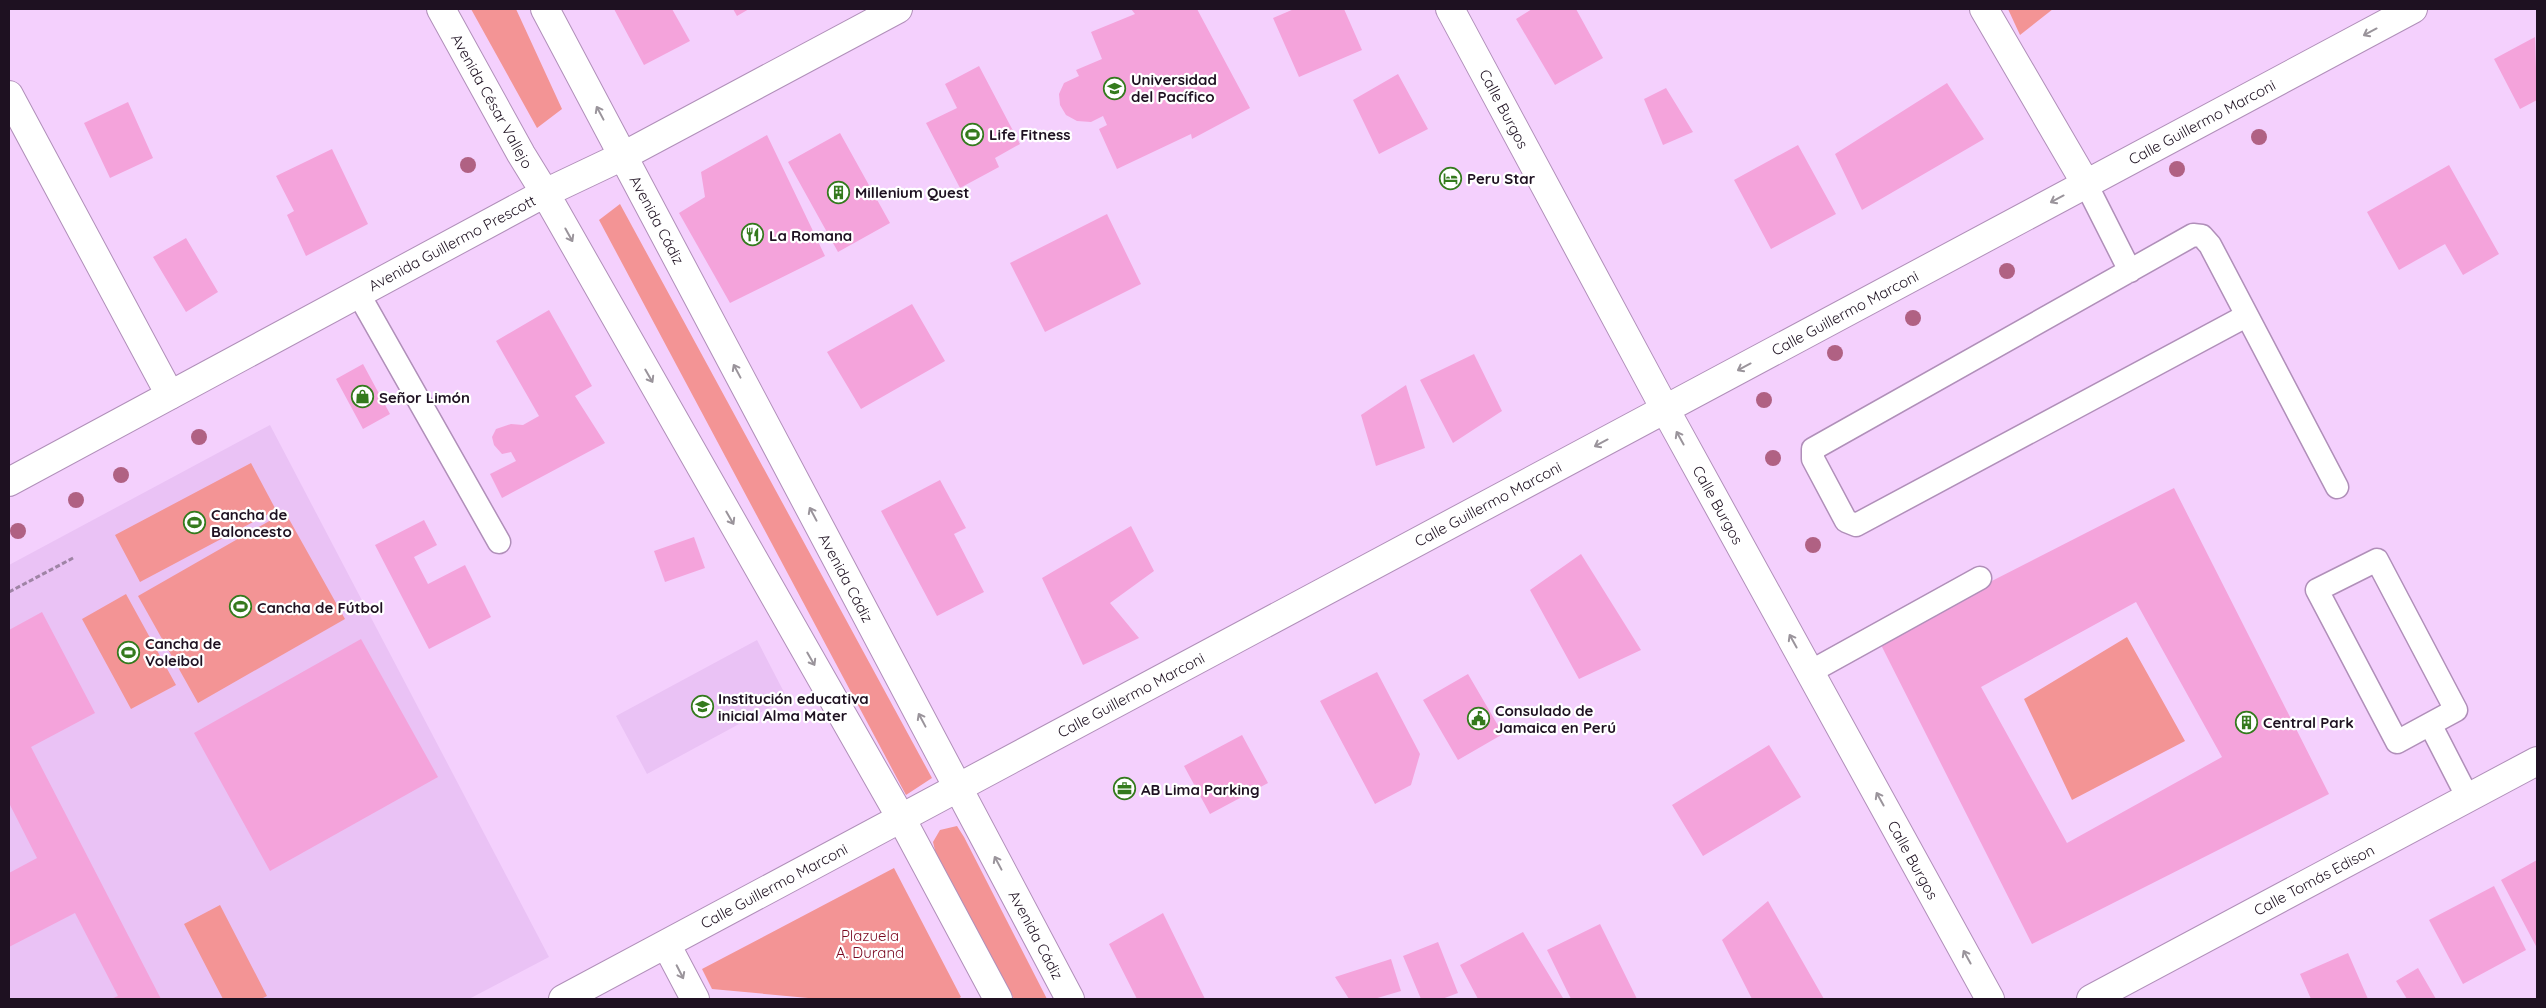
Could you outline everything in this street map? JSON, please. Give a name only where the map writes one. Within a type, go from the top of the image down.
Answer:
[{"type":"street","name":"Avenida César Vallejo","points":[[441,9],[521,154],[545,193]]},
{"type":"street","points":[[545,9],[623,156]]},
{"type":"street","name":"Avenida Guillermo Prescott","points":[[9,482],[545,193],[623,156],[898,9]]},
{"type":"street","name":"Calle Burgos","points":[[1450,9],[1665,409],[1990,999]]},
{"type":"street","points":[[1984,9],[2086,184]]},
{"type":"street","name":"Calle Guillermo Marconi","points":[[563,999],[2413,9]]},
{"type":"street","points":[[9,95],[15,123],[170,394]]},
{"type":"street","name":"Avenida Cádiz","points":[[623,156],[1070,999]]},
{"type":"street","points":[[545,193],[902,818],[998,999]]},
{"type":"street","name":"Calle Tomás Edison","points":[[2091,999],[2537,761]]},
{"type":"street","points":[[666,944],[695,999]]},
{"type":"lane","points":[[2086,184],[2130,271]]},
{"type":"lane","points":[[2246,316],[1856,525],[1846,521],[1813,459],[1813,449],[2193,235],[2202,236],[2210,246],[2338,487]]},
{"type":"lane","points":[[358,293],[499,542]]},
{"type":"lane","points":[[2377,560],[2456,710],[2430,724],[2397,742],[2318,590],[2377,560]]},
{"type":"lane","points":[[1810,672],[1980,578]]},
{"type":"lane","points":[[2430,724],[2468,798]]},
{"type":"path","points":[[9,592],[76,557]]},
{"type":"shaded area","points":[[270,425],[549,957],[469,999],[9,999],[9,565]]},
{"type":"shaded area","name":"Institución educativa inicial Alma Mater","points":[[757,640],[787,698],[647,774],[616,716]]},
{"type":"green space","points":[[471,9],[516,9],[562,109],[537,128]]},
{"type":"green space","points":[[2008,9],[2053,9],[2020,35]]},
{"type":"green space","points":[[620,204],[932,778],[906,795],[599,220]]},
{"type":"green space","name":"Cancha de Baloncesto","points":[[251,463],[276,510],[140,582],[115,535]]},
{"type":"green space","name":"Cancha de Fútbol","points":[[285,512],[345,619],[198,703],[138,596]]},
{"type":"green space","name":"Cancha de Voleibol","points":[[126,594],[176,685],[131,709],[82,619]]},
{"type":"green space","points":[[2127,637],[2185,741],[2072,800],[2024,699]]},
{"type":"green space","points":[[957,826],[1047,999],[1014,999],[937,859],[933,842],[940,830]]},
{"type":"green space","name":"Plazuela A. Durand","points":[[894,868],[961,997],[958,999],[819,999],[712,989],[702,969]]},
{"type":"green space","points":[[220,905],[267,996],[261,999],[223,999],[184,924]]},
{"type":"building","points":[[614,9],[672,9],[690,41],[644,65]]},
{"type":"building","points":[[733,9],[749,9],[737,16]]},
{"type":"building","points":[[1131,9],[1197,9],[1250,108],[1192,139],[1191,134],[1117,169],[1099,129],[1107,125],[1103,116],[1091,122],[1077,121],[1066,115],[1060,105],[1059,94],[1064,83],[1079,76],[1076,70],[1102,59],[1091,32],[1135,14]]},
{"type":"building","points":[[1294,9],[1344,9],[1362,50],[1299,77],[1273,18]]},
{"type":"building","points":[[1532,9],[1576,9],[1603,58],[1555,85],[1516,19]]},
{"type":"building","points":[[2535,37],[2537,100],[2520,109],[2494,59]]},
{"type":"building","name":"Life Fitness","points":[[979,66],[1020,144],[995,158],[999,167],[960,188],[926,123],[957,108],[945,84]]},
{"type":"building","points":[[1398,74],[1428,129],[1379,154],[1353,100]]},
{"type":"building","points":[[1947,83],[1984,139],[1862,210],[1835,154]]},
{"type":"building","points":[[1666,88],[1693,132],[1663,145],[1644,99]]},
{"type":"building","points":[[128,102],[153,158],[110,178],[84,123]]},
{"type":"building","name":"Millenium Quest","points":[[840,133],[890,223],[838,252],[788,162]]},
{"type":"building","name":"La Romana","points":[[767,135],[825,256],[730,303],[679,213],[705,197],[701,172]]},
{"type":"building","points":[[1798,145],[1836,214],[1771,249],[1734,180]]},
{"type":"building","points":[[332,149],[368,224],[306,256],[287,215],[294,211],[276,176]]},
{"type":"building","points":[[2449,165],[2499,254],[2463,275],[2445,244],[2399,270],[2367,212]]},
{"type":"building","points":[[1107,214],[1141,284],[1045,332],[1010,263]]},
{"type":"building","points":[[186,238],[218,292],[186,312],[153,257]]},
{"type":"building","points":[[912,304],[945,361],[861,409],[827,352]]},
{"type":"building","points":[[549,310],[592,386],[575,396],[605,443],[502,498],[490,474],[516,461],[511,452],[502,454],[494,445],[492,437],[496,429],[511,424],[523,425],[539,416],[496,341]]},
{"type":"building","points":[[1474,354],[1502,411],[1453,443],[1420,380]]},
{"type":"building","name":"Señor Limón","points":[[363,364],[390,414],[363,429],[336,379]]},
{"type":"building","points":[[1406,385],[1425,448],[1376,466],[1361,415]]},
{"type":"building","points":[[940,480],[966,528],[954,534],[984,592],[937,616],[881,511]]},
{"type":"building","name":"Central Park","points":[[2174,488],[2329,794],[2032,944],[1878,639]],"holes":[[[2136,602],[2222,757],[2067,843],[1981,687]]]},
{"type":"building","points":[[424,520],[437,545],[414,557],[428,584],[465,565],[491,617],[429,649],[375,545]]},
{"type":"building","points":[[1131,526],[1154,571],[1110,603],[1139,638],[1083,665],[1042,578]]},
{"type":"building","points":[[694,537],[705,568],[665,582],[654,551]]},
{"type":"building","points":[[1581,554],[1641,650],[1579,679],[1530,590]]},
{"type":"building","points":[[42,612],[95,713],[31,747],[161,999],[111,999],[118,996],[75,913],[9,947],[9,873],[37,858],[9,803],[9,630]]},
{"type":"building","points":[[361,639],[438,777],[270,871],[194,733]]},
{"type":"building","points":[[1377,672],[1420,754],[1411,785],[1375,804],[1320,701]]},
{"type":"building","points":[[1468,674],[1503,734],[1458,760],[1423,700]]},
{"type":"building","points":[[1242,735],[1268,783],[1210,814],[1184,766]]},
{"type":"building","points":[[1769,745],[1801,797],[1703,856],[1672,805]]},
{"type":"building","points":[[2537,860],[2537,948],[2501,880]]},
{"type":"building","points":[[2494,886],[2526,950],[2463,984],[2429,920]]},
{"type":"building","points":[[1768,901],[1824,999],[1752,999],[1722,940]]},
{"type":"building","points":[[1163,913],[1205,999],[1137,999],[1109,944]]},
{"type":"building","points":[[1600,924],[1637,999],[1571,999],[1547,950]]},
{"type":"building","points":[[1523,932],[1563,998],[1478,999],[1460,965]]},
{"type":"building","points":[[1438,942],[1458,993],[1442,999],[1421,999],[1403,956]]},
{"type":"building","points":[[2348,953],[2368,999],[2311,999],[2300,974]]},
{"type":"building","points":[[1391,959],[1401,991],[1374,999],[1349,999],[1335,977]]},
{"type":"building","points":[[2418,968],[2436,999],[2407,999],[2396,981]]},
{"type":"place","name":"Universidad del Pacífico","points":[[1115,88]]},
{"type":"place","name":"Life Fitness","points":[[973,134]]},
{"type":"place","name":"Peru Star","points":[[1451,178]]},
{"type":"place","name":"Millenium Quest","points":[[839,192]]},
{"type":"place","name":"La Romana","points":[[753,235]]},
{"type":"place","name":"Señor Limón","points":[[363,397]]},
{"type":"place","name":"Cancha de Baloncesto","points":[[195,523]]},
{"type":"place","name":"Cancha de Fútbol","points":[[241,607]]},
{"type":"place","name":"Cancha de Voleibol","points":[[129,652]]},
{"type":"place","name":"Institución educativa inicial Alma Mater","points":[[702,707]]},
{"type":"place","name":"Consulado de Jamaica en Perú","points":[[1479,719]]},
{"type":"place","name":"Central Park","points":[[2247,722]]},
{"type":"place","name":"AB Lima Parking","points":[[1125,789]]}]
